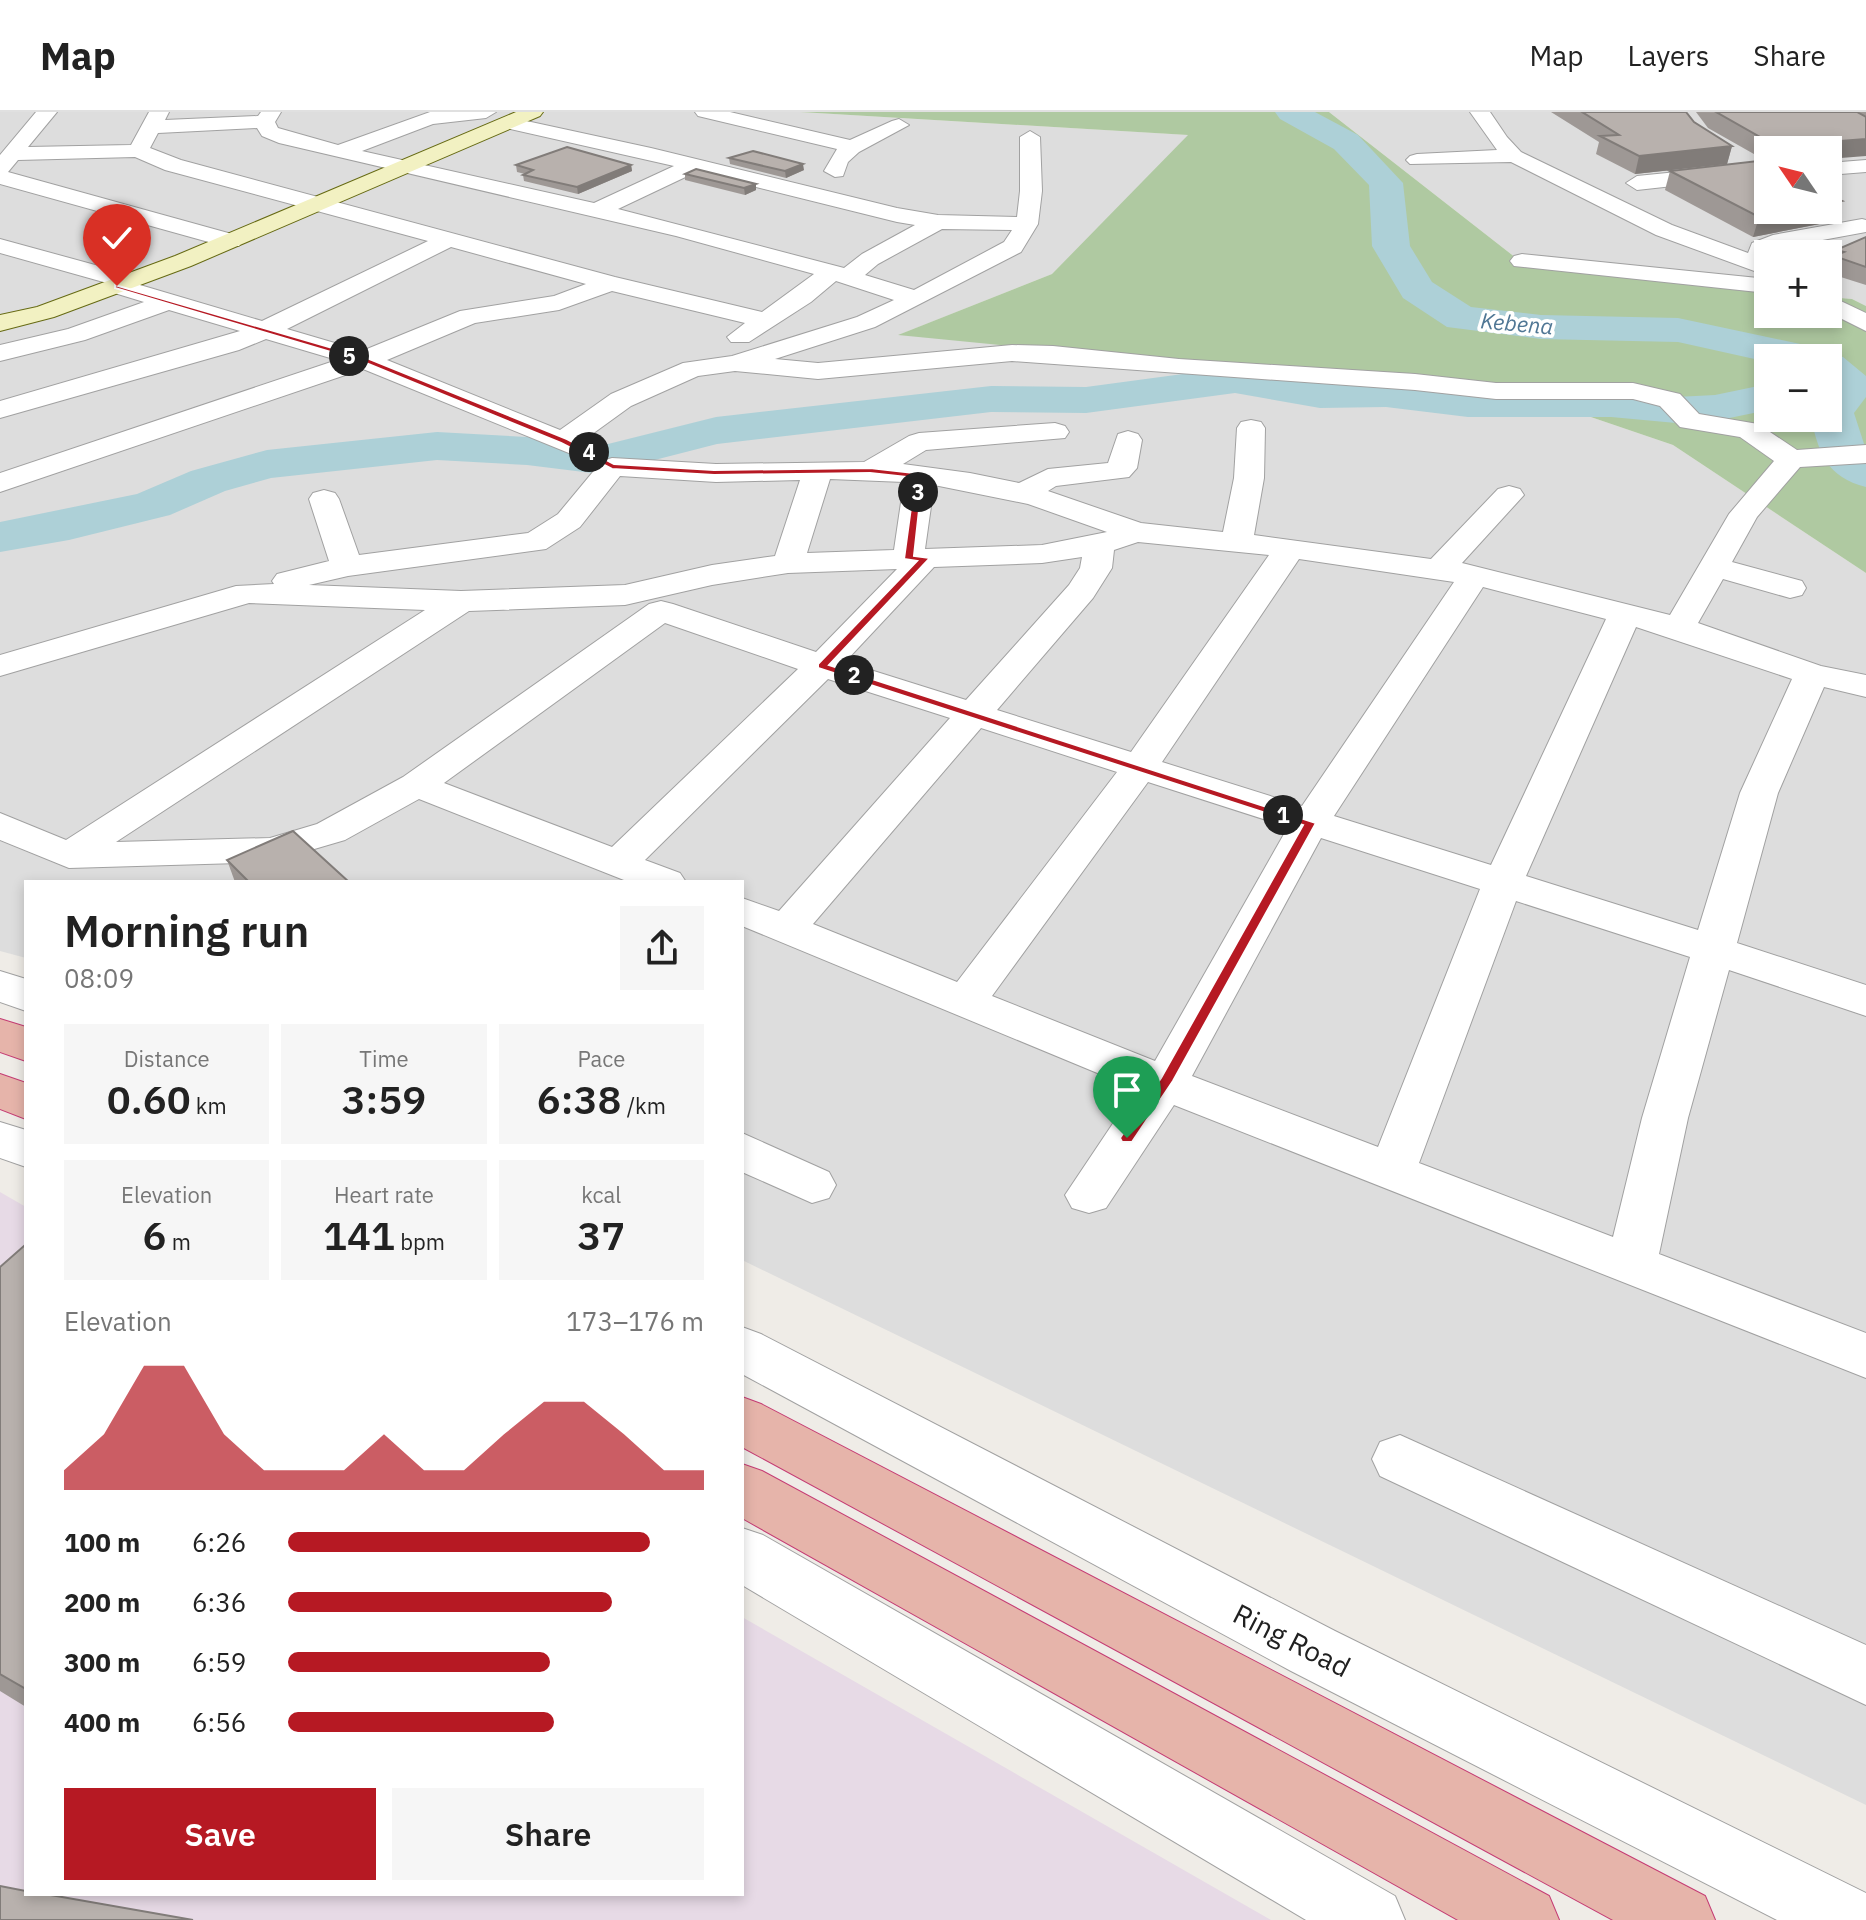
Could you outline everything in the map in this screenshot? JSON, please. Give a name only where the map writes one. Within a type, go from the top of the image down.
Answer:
[{"type":"highway","points":[[0,1034],[24,1044]]},
{"type":"highway","points":[[0,1090],[24,1101]]},
{"type":"highway","points":[[744,1421],[1681,1920]]},
{"type":"highway","points":[[744,1490],[1525,1920]]},
{"type":"main road","points":[[0,323],[45,312],[124,284],[533,112]]},
{"type":"street","points":[[6,161],[47,112]]},
{"type":"street","points":[[339,152],[430,118],[486,112]]},
{"type":"street","points":[[1480,112],[1499,141],[1514,156],[1664,230],[1754,269]]},
{"type":"street","points":[[780,128],[809,116]]},
{"type":"street","points":[[138,151],[154,120],[268,117],[269,132],[276,136],[673,230],[841,273],[916,299]]},
{"type":"street","points":[[708,118],[780,128],[853,147]]},
{"type":"street","points":[[508,123],[651,154],[851,205],[938,222],[1027,224]]},
{"type":"street","points":[[851,205],[835,171],[841,157],[853,147],[899,125]]},
{"type":"street","points":[[0,131],[31,130]]},
{"type":"street","points":[[692,369],[735,363],[866,322],[1013,247],[1027,224],[1031,191],[1030,137]]},
{"type":"street","points":[[651,154],[675,141]]},
{"type":"street","points":[[1727,150],[1754,165]]},
{"type":"street","points":[[6,161],[138,151],[210,176],[585,275],[610,272],[677,300],[765,320]]},
{"type":"street","points":[[1417,160],[1514,156]]},
{"type":"street","points":[[595,211],[693,165]]},
{"type":"street","points":[[1842,168],[1866,166]]},
{"type":"street","points":[[1637,183],[1754,172]]},
{"type":"street","points":[[0,177],[231,241]]},
{"type":"street","points":[[1842,187],[1866,188]]},
{"type":"street","points":[[1842,215],[1864,227]]},
{"type":"street","points":[[564,441],[637,391],[692,369],[841,273],[938,222]]},
{"type":"street","points":[[1785,240],[1864,227]]},
{"type":"street","points":[[648,243],[673,230]]},
{"type":"street","points":[[0,410],[192,356],[265,330],[452,238]]},
{"type":"street","points":[[0,246],[124,284],[167,302],[364,360],[564,441],[603,461],[714,473],[870,471],[920,476],[1023,494],[1086,512],[1135,532],[1290,548],[1457,571],[1679,628],[1812,674],[1866,686]]},
{"type":"street","points":[[1522,261],[1715,279],[1754,275]]},
{"type":"street","points":[[559,303],[610,272]]},
{"type":"street","points":[[0,483],[364,360],[469,316],[559,303],[638,311],[677,300]]},
{"type":"street","points":[[0,353],[76,335],[167,302]]},
{"type":"street","points":[[1842,311],[1866,323]]},
{"type":"street","points":[[735,363],[818,371],[1012,353],[1053,354],[1179,367],[1415,382],[1496,391],[1633,391],[1662,397],[1698,424],[1748,430],[1791,459],[1866,454]]},
{"type":"street","points":[[1237,542],[1249,478],[1251,428]]},
{"type":"street","points":[[870,471],[919,442],[1055,432]]},
{"type":"street","points":[[1023,494],[1048,478],[1119,471],[1128,440]]},
{"type":"street","points":[[1679,628],[1744,514],[1791,459]]},
{"type":"street","points":[[0,666],[347,566],[535,542],[561,530],[603,461]]},
{"type":"street","points":[[788,563],[818,472]]},
{"type":"street","points":[[619,863],[822,666],[917,558],[920,476]]},
{"type":"street","points":[[1089,1195],[1166,1081],[1310,823],[1457,571],[1509,495]]},
{"type":"street","points":[[324,499],[347,566]]},
{"type":"street","points":[[248,593],[461,601],[625,595],[712,575],[788,563],[1042,554],[1099,545],[1135,532]]},
{"type":"street","points":[[787,928],[1081,591],[1096,568],[1099,545]]},
{"type":"street","points":[[966,1000],[1139,768],[1290,548]]},
{"type":"street","points":[[1714,567],[1790,588]]},
{"type":"street","points":[[625,595],[661,611],[822,666],[1715,950],[1866,1001]]},
{"type":"street","points":[[69,856],[461,601]]},
{"type":"street","points":[[0,825],[69,856],[270,850],[302,845],[416,785],[661,611]]},
{"type":"street","points":[[1392,1172],[1503,882],[1625,613]]},
{"type":"street","points":[[0,700],[72,644]]},
{"type":"street","points":[[1631,1265],[1665,1118],[1759,793],[1812,674]]},
{"type":"street","points":[[416,785],[661,880]]},
{"type":"street","points":[[744,912],[1237,1112],[1866,1356]]},
{"type":"street","points":[[0,985],[24,995]]},
{"type":"street","points":[[0,1139],[24,1148]]},
{"type":"street","points":[[744,1152],[812,1185]]},
{"type":"street","name":"Ring Road","points":[[744,1350],[1313,1651],[1848,1920]]},
{"type":"street","points":[[1400,1459],[1866,1676]]},
{"type":"street","points":[[744,1555],[1371,1920]]},
{"type":"shaded area","points":[[0,112],[800,112],[1189,135],[1052,274],[901,334],[1535,398],[1673,445],[1866,573],[1866,1805],[744,1261],[744,880],[24,880],[24,957],[0,951]]},
{"type":"shaded area","points":[[1329,112],[1866,112],[1866,306],[1842,298],[1842,240],[1754,240],[1754,287],[1516,258]]},
{"type":"shaded area","points":[[0,1192],[24,1206],[24,1896],[744,1896],[744,1618],[1271,1920],[0,1920]]},
{"type":"green space","points":[[800,112],[1329,112],[1516,258],[1754,287],[1754,328],[1842,328],[1842,298],[1852,299],[1866,306],[1866,573],[1673,445],[1535,398],[898,335],[1052,274],[1188,135]]},
{"type":"building","points":[[1582,112],[1686,112],[1694,122],[1732,146],[1639,156],[1600,136],[1619,135]]},
{"type":"building","points":[[1716,112],[1857,112],[1866,117],[1866,139],[1842,141],[1842,136],[1758,136]]},
{"type":"building","points":[[567,147],[631,165],[577,187],[523,175],[533,170],[516,165]]},
{"type":"building","points":[[753,151],[803,164],[785,171],[729,158]]},
{"type":"building","points":[[1754,161],[1754,214],[1670,171]]},
{"type":"building","points":[[696,169],[756,184],[744,188],[685,174]]},
{"type":"building","points":[[1866,237],[1866,267],[1842,259],[1842,247]]},
{"type":"building","points":[[293,831],[347,880],[247,880],[227,860]]},
{"type":"building","points":[[24,1246],[24,1688],[0,1674],[0,1267]]},
{"type":"building","points":[[0,1886],[24,1891],[24,1896],[56,1896],[193,1920],[0,1920]]},
{"type":"waterway","name":"Kebena","points":[[1291,112],[1346,142],[1386,183],[1391,246],[1417,290],[1461,318],[1541,327],[1678,330],[1754,346]]},
{"type":"waterway","name":"Kebena","points":[[1842,378],[1852,386],[1842,400]]},
{"type":"waterway","points":[[0,537],[153,505],[208,481],[267,464],[437,446],[527,451],[600,460],[716,431],[991,399],[1086,400],[1235,380],[1320,395],[1386,394],[1468,404],[1611,404],[1676,410],[1715,408],[1754,400]]},
{"type":"waterway","name":"Kebena","points":[[1837,432],[1842,453],[1866,473]]},
{"type":"route","points":[[117,286],[364,360],[564,441],[612,467],[714,473],[870,471],[920,476],[908,559],[925,558],[822,666],[1310,823],[1166,1081],[1127,1138]]}]
